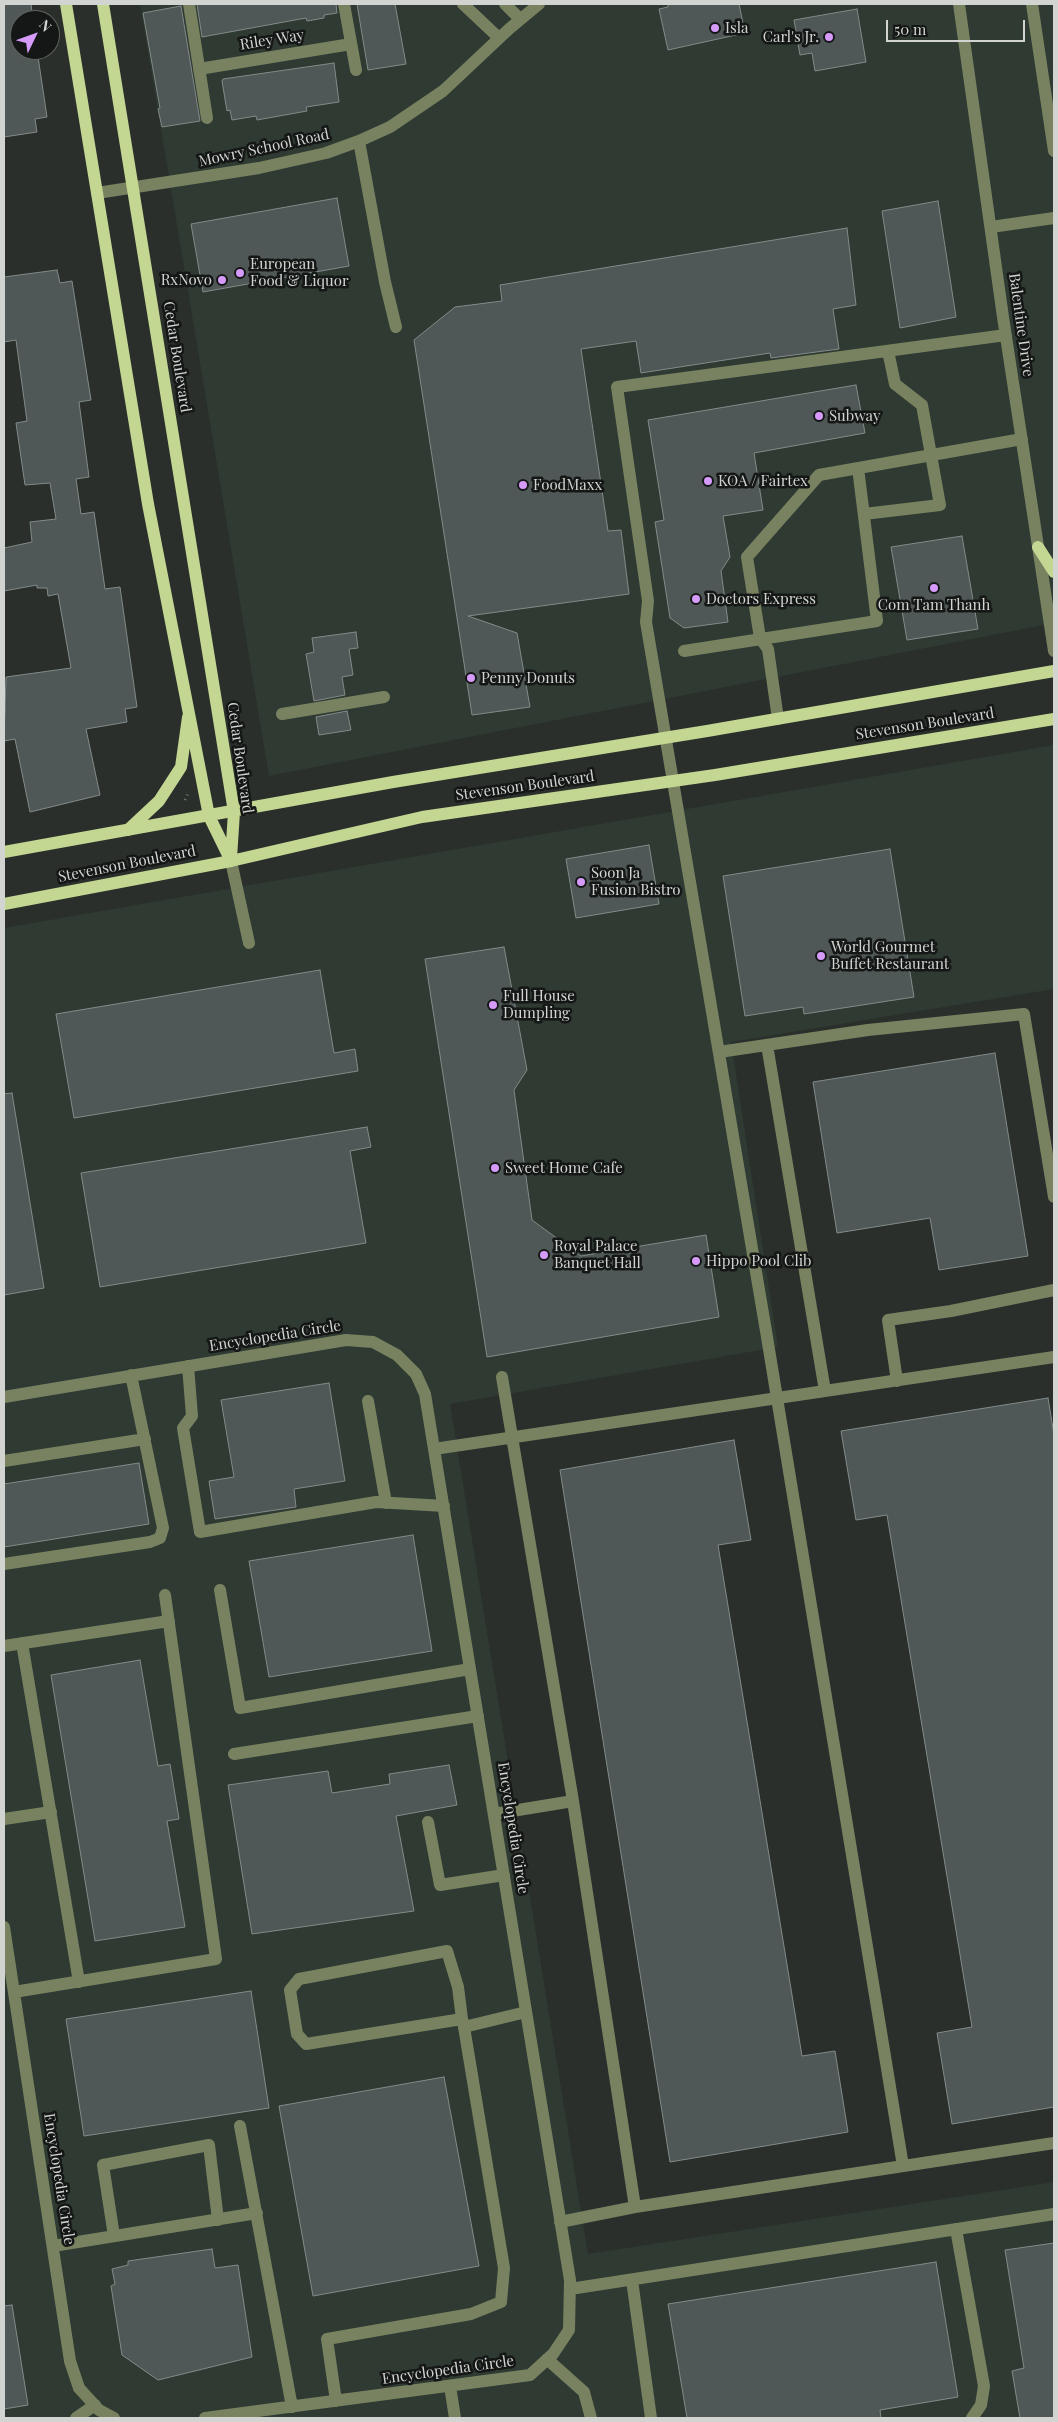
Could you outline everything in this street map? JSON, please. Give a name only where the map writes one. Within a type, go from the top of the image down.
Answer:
[{"type":"main road","points":[[66,4],[148,504],[209,816],[231,861]]},
{"type":"main road","name":"Cedar Boulevard","points":[[103,4],[234,812],[231,861]]},
{"type":"main road","points":[[1038,547],[1054,572]]},
{"type":"main road","name":"Stevenson Boulevard","points":[[4,852],[393,782],[665,738],[1054,671]]},
{"type":"main road","points":[[128,830],[159,801],[181,767],[189,707]]},
{"type":"main road","name":"Stevenson Boulevard","points":[[4,904],[231,861],[422,817],[672,781],[1054,719]]},
{"type":"street","points":[[190,4],[207,118]]},
{"type":"street","points":[[344,4],[356,70]]},
{"type":"street","points":[[464,4],[500,38]]},
{"type":"street","points":[[505,4],[520,20]]},
{"type":"street","name":"Mowry School Road","points":[[97,193],[216,176],[286,163],[326,153],[359,141],[390,127],[436,96],[539,4]]},
{"type":"street","name":"Balentine Drive","points":[[959,4],[1006,335],[1054,651]]},
{"type":"street","points":[[1032,4],[1051,112],[1054,151]]},
{"type":"street","name":"Riley Way","points":[[199,69],[351,44]]},
{"type":"street","points":[[359,141],[385,282],[396,327]]},
{"type":"street","points":[[991,227],[1054,218]]},
{"type":"street","points":[[903,2166],[777,1398],[646,622],[648,601],[616,387],[1006,335]]},
{"type":"street","points":[[864,514],[940,505],[922,405],[895,384],[888,351]]},
{"type":"street","points":[[778,719],[768,649],[760,638],[747,557],[819,475],[1022,439]]},
{"type":"street","points":[[684,651],[877,621],[858,468]]},
{"type":"street","points":[[282,714],[384,697]]},
{"type":"street","points":[[231,861],[249,943]]},
{"type":"street","points":[[719,1052],[868,1030],[1024,1014],[1054,1198]]},
{"type":"street","points":[[767,1045],[825,1391]]},
{"type":"street","points":[[897,1381],[888,1320],[951,1311],[1054,1290]]},
{"type":"street","name":"Encyclopedia Circle","points":[[4,1397],[346,1340],[374,1342],[397,1355],[416,1374],[425,1394],[570,2280],[569,2330],[547,2359],[530,2375],[205,2418]]},
{"type":"street","points":[[434,1449],[1054,1357]]},
{"type":"street","points":[[188,1366],[192,1416],[183,1428],[200,1532],[376,1502],[444,1506]]},
{"type":"street","points":[[4,1564],[150,1542],[160,1538],[163,1528],[146,1439],[131,1375]]},
{"type":"street","points":[[502,1377],[572,1801],[635,2207]]},
{"type":"street","points":[[368,1401],[386,1503]]},
{"type":"street","points":[[4,1461],[146,1439]]},
{"type":"street","points":[[220,1590],[240,1708],[470,1669]]},
{"type":"street","points":[[14,1992],[216,1959],[165,1595]]},
{"type":"street","points":[[4,1646],[169,1621]]},
{"type":"street","points":[[22,1643],[79,1982]]},
{"type":"street","points":[[234,1754],[478,1716]]},
{"type":"street","points":[[494,1814],[572,1801]]},
{"type":"street","points":[[4,1819],[51,1812]]},
{"type":"street","points":[[428,1822],[440,1885],[504,1875]]},
{"type":"street","name":"Encyclopedia Circle","points":[[4,1927],[14,1992],[10,2007],[53,2246],[70,2361],[79,2388],[95,2405],[114,2418]]},
{"type":"street","points":[[336,2401],[327,2339],[471,2314],[501,2302],[504,2268],[463,2023],[458,1987],[447,1951],[299,1979],[290,1990],[297,2034],[306,2044],[463,2023],[526,2012]]},
{"type":"street","points":[[240,2126],[292,2407]]},
{"type":"street","points":[[560,2222],[635,2207],[1054,2143]]},
{"type":"street","points":[[114,2236],[102,2165],[209,2145],[218,2220]]},
{"type":"street","points":[[53,2246],[257,2213]]},
{"type":"street","points":[[570,2289],[1054,2214]]},
{"type":"street","points":[[956,2229],[984,2386],[981,2405],[972,2418]]},
{"type":"street","points":[[632,2280],[651,2418]]},
{"type":"street","points":[[547,2359],[584,2392],[591,2418]]},
{"type":"street","points":[[450,2386],[455,2418]]},
{"type":"street","points":[[76,2418],[95,2405]]},
{"type":"shaded area","points":[[140,4],[1054,4],[1054,623],[269,776]]},
{"type":"shaded area","points":[[1054,745],[1054,989],[731,1042],[778,1347],[450,1404],[588,2254],[1054,2182],[1054,2418],[4,2418],[4,928]]},
{"type":"building","points":[[4,4],[31,4],[32,10],[10,10],[10,60],[38,60],[47,117],[35,119],[37,132],[4,137]]},
{"type":"building","points":[[197,4],[336,4],[337,13],[324,15],[324,18],[307,21],[306,18],[202,37]]},
{"type":"building","points":[[357,4],[395,4],[406,64],[368,70]]},
{"type":"building","points":[[668,4],[739,4],[745,33],[668,50],[659,9],[668,7]]},
{"type":"building","points":[[181,6],[200,121],[162,127],[143,13]]},
{"type":"building","name":"Carl's Jr.","points":[[857,9],[866,62],[815,71],[812,53],[800,55],[794,20]]},
{"type":"building","points":[[334,63],[339,102],[306,107],[307,111],[257,120],[256,116],[232,120],[230,110],[227,111],[223,79]]},
{"type":"building","points":[[337,198],[349,266],[203,292],[191,224]]},
{"type":"building","points":[[938,201],[956,317],[900,328],[882,211]]},
{"type":"building","points":[[847,228],[856,305],[833,309],[839,349],[771,358],[770,353],[641,373],[636,341],[581,349],[608,531],[621,530],[629,594],[468,616],[517,633],[530,707],[472,715],[414,340],[455,307],[502,301],[500,285]]},
{"type":"building","points":[[57,270],[60,283],[72,281],[91,400],[79,402],[89,477],[76,479],[81,514],[94,512],[105,589],[120,587],[137,707],[125,709],[127,722],[86,729],[100,795],[30,812],[15,739],[4,741],[6,677],[71,668],[58,594],[48,596],[47,588],[37,588],[37,585],[4,591],[4,548],[32,542],[30,522],[56,519],[50,483],[25,485],[16,423],[27,421],[16,340],[4,342],[4,277]]},
{"type":"building","points":[[856,385],[865,433],[754,453],[763,510],[723,516],[730,557],[721,571],[728,622],[684,628],[670,618],[655,522],[664,520],[648,420]]},
{"type":"building","name":"Com Tam Thanh","points":[[962,536],[978,629],[907,640],[891,547]]},
{"type":"building","points":[[356,632],[358,648],[349,649],[353,675],[342,677],[345,695],[314,701],[306,654],[314,652],[312,638]]},
{"type":"building","points":[[347,711],[351,730],[319,735],[316,717]]},
{"type":"building","points":[[649,845],[659,904],[576,918],[566,859]]},
{"type":"building","name":"World Gourmet Buffet Restaurant","points":[[890,849],[914,997],[804,1014],[803,1007],[745,1016],[723,876]]},
{"type":"building","points":[[504,947],[527,1070],[514,1090],[532,1220],[581,1256],[706,1235],[719,1317],[487,1357],[425,959]]},
{"type":"building","points":[[320,970],[334,1053],[355,1049],[358,1071],[74,1118],[56,1014]]},
{"type":"building","points":[[995,1053],[1028,1256],[939,1270],[930,1218],[837,1233],[813,1082]]},
{"type":"building","points":[[12,1093],[44,1288],[4,1295],[4,1094]]},
{"type":"building","points":[[367,1127],[371,1147],[350,1151],[366,1243],[100,1287],[81,1173]]},
{"type":"building","points":[[329,1383],[345,1481],[294,1489],[296,1507],[215,1519],[209,1481],[234,1477],[221,1400]]},
{"type":"building","points":[[1048,1398],[1054,1435],[1054,2107],[952,2124],[937,2033],[972,2027],[887,1515],[856,1520],[841,1431]]},
{"type":"building","points":[[734,1440],[751,1540],[718,1545],[802,2056],[835,2051],[848,2132],[670,2162],[560,1470]]},
{"type":"building","points":[[139,1463],[149,1524],[4,1547],[4,1484]]},
{"type":"building","points":[[413,1535],[432,1651],[269,1677],[249,1561]]},
{"type":"building","points":[[140,1660],[158,1766],[170,1764],[179,1819],[167,1821],[185,1927],[95,1941],[51,1675]]},
{"type":"building","points":[[449,1765],[457,1805],[396,1816],[414,1911],[252,1934],[228,1785],[328,1771],[332,1793],[390,1784],[389,1774]]},
{"type":"building","points":[[251,1991],[269,2108],[84,2136],[66,2019]]},
{"type":"building","points":[[444,2077],[479,2266],[313,2296],[279,2106]]},
{"type":"building","points":[[1054,2243],[1054,2418],[1020,2418],[1012,2371],[1024,2368],[1005,2250]]},
{"type":"building","points":[[212,2249],[215,2268],[238,2265],[252,2357],[158,2380],[122,2355],[111,2286],[115,2284],[112,2269],[128,2265],[128,2261]]},
{"type":"building","points":[[936,2262],[958,2397],[880,2410],[881,2418],[687,2418],[668,2304]]},
{"type":"building","points":[[12,2305],[28,2405],[4,2409],[4,2306]]},
{"type":"place","name":"Isla","points":[[715,28]]},
{"type":"place","name":"Carl's Jr.","points":[[829,37]]},
{"type":"place","name":"European Food & Liquor","points":[[240,273]]},
{"type":"place","name":"RxNovo","points":[[222,280]]},
{"type":"place","name":"Subway","points":[[819,416]]},
{"type":"place","name":"KOA / Fairtex","points":[[708,481]]},
{"type":"place","name":"FoodMaxx","points":[[523,485]]},
{"type":"place","name":"Com Tam Thanh","points":[[934,588]]},
{"type":"place","name":"Doctors Express","points":[[696,599]]},
{"type":"place","name":"Penny Donuts","points":[[471,678]]},
{"type":"place","name":"Soon Ja Fusion Bistro","points":[[581,882]]},
{"type":"place","name":"World Gourmet Buffet Restaurant","points":[[821,956]]},
{"type":"place","name":"Full House Dumpling","points":[[493,1005]]},
{"type":"place","name":"Sweet Home Cafe","points":[[495,1168]]},
{"type":"place","name":"Royal Palace Banquet Hall","points":[[544,1255]]},
{"type":"place","name":"Hippo Pool Clib","points":[[696,1261]]}]
